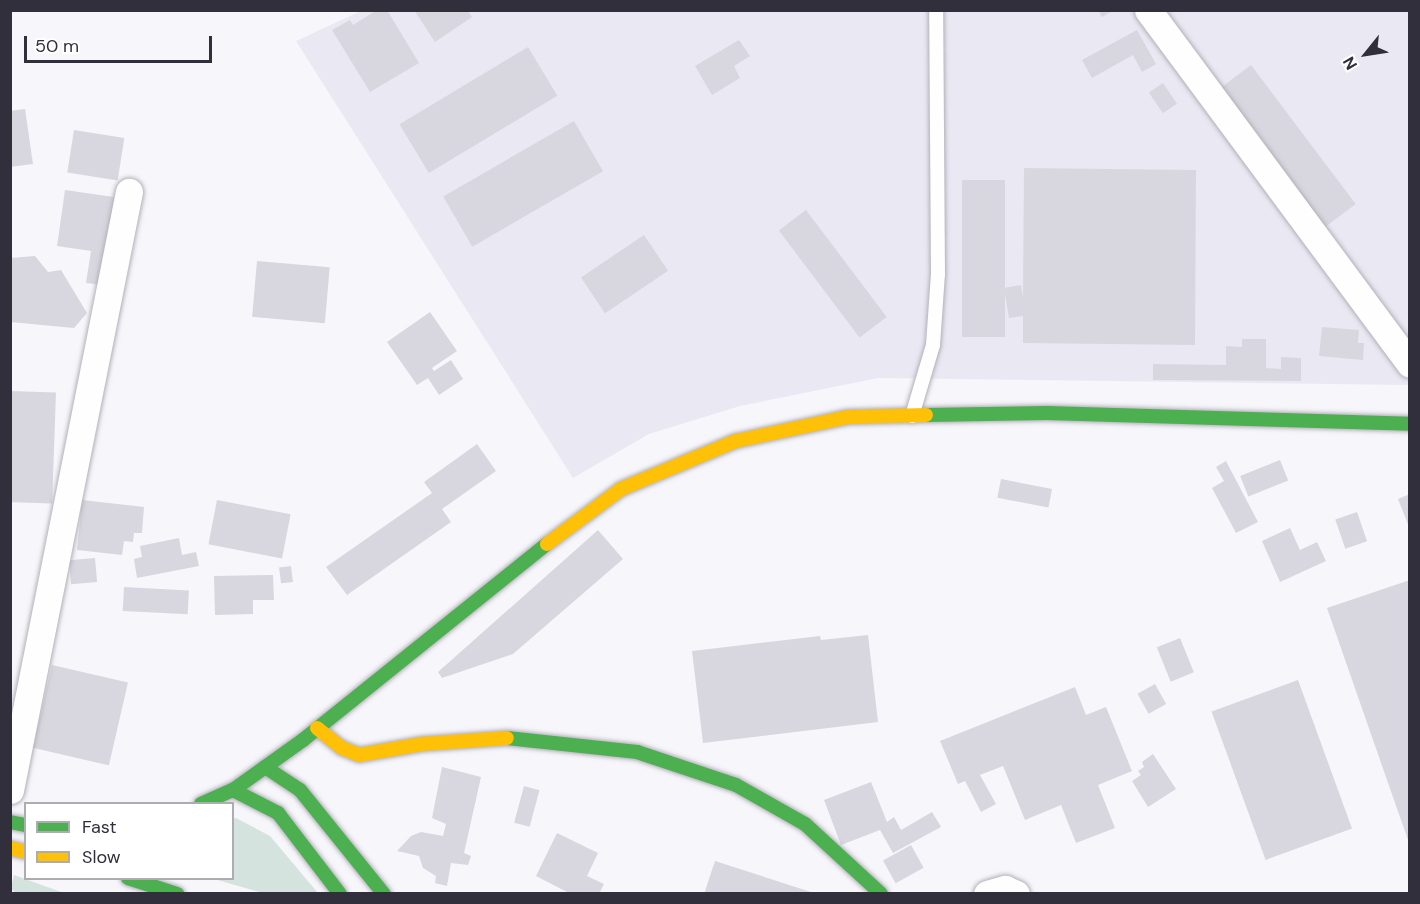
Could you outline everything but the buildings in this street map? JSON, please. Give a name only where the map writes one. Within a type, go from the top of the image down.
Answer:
[{"type":"main road","points":[[206,802],[233,790],[317,728],[506,575],[621,489],[736,441],[848,417],[1047,413],[1410,424]]},
{"type":"main road","points":[[317,728],[342,748],[359,755],[386,753],[422,744],[518,737],[637,752],[736,785],[805,824],[881,894]]},
{"type":"main road","points":[[265,767],[287,778],[300,790],[384,894]]},
{"type":"main road","points":[[233,790],[278,813],[340,894]]},
{"type":"main road","points":[[131,880],[177,894]]},
{"type":"street","points":[[1148,10],[1410,364]]},
{"type":"street","points":[[10,789],[129,192]]},
{"type":"street","points":[[987,894],[1005,889],[1016,894]]},
{"type":"lane","points":[[912,416],[933,345],[938,274],[936,10]]},
{"type":"shaded area","points":[[363,10],[1409,11],[1409,385],[878,378],[740,406],[649,434],[573,478],[296,41]]},
{"type":"shaded area","points":[[234,819],[270,836],[318,893],[263,893],[218,880],[234,880]]},
{"type":"shaded area","points":[[14,875],[64,893],[15,893],[11,888]]},
{"type":"traffic: fast","points":[[926,415],[1047,413],[1410,424]]},
{"type":"traffic: fast","points":[[206,802],[233,790],[303,740],[547,544]]},
{"type":"traffic: fast","points":[[507,738],[637,752],[736,785],[805,824],[881,894]]},
{"type":"traffic: fast","points":[[265,767],[300,790],[384,894]]},
{"type":"traffic: fast","points":[[233,790],[278,813],[340,894]]},
{"type":"traffic: fast","points":[[10,822],[24,825]]},
{"type":"traffic: fast","points":[[134,880],[177,894]]},
{"type":"traffic: slow","points":[[547,544],[621,489],[736,441],[848,417],[926,415]]},
{"type":"traffic: slow","points":[[317,728],[342,748],[359,755],[422,744],[507,738]]},
{"type":"traffic: slow","points":[[10,848],[24,852]]}]
